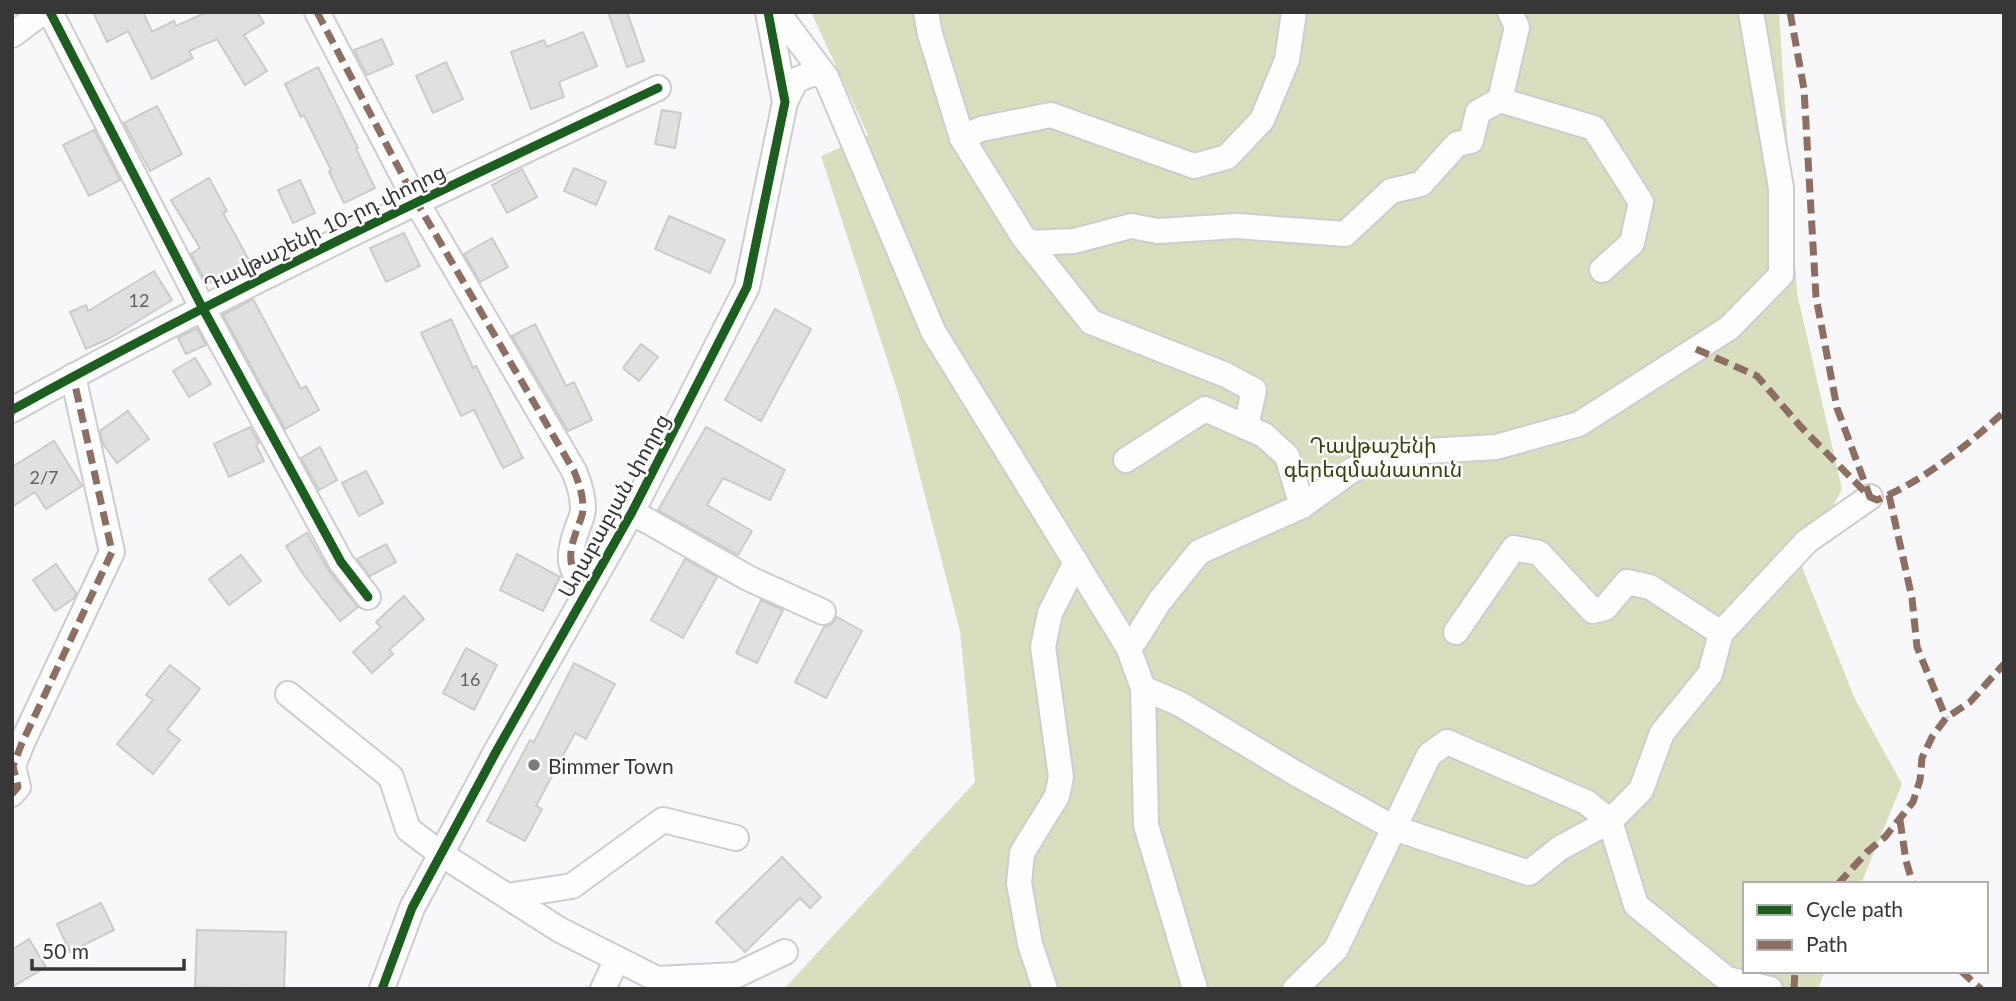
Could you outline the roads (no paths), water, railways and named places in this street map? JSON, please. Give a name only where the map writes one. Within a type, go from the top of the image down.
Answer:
[{"type":"street","points":[[12,35],[43,12]]},
{"type":"street","points":[[50,12],[202,307],[341,562],[368,597]]},
{"type":"street","points":[[317,12],[416,201],[574,471],[582,492],[583,511],[575,534],[570,565],[573,575],[587,590]]},
{"type":"street","name":"Աղաբաբյան փողոց","points":[[382,989],[412,908],[632,512],[747,288],[785,102],[768,12]]},
{"type":"street","points":[[777,12],[826,77],[933,331],[1128,647],[1143,688],[1146,825],[1195,989]]},
{"type":"street","points":[[926,12],[930,34],[962,138],[1028,243],[1091,322],[1226,375],[1254,390],[1246,427]]},
{"type":"street","points":[[962,138],[981,129],[1051,115],[1194,166],[1227,157],[1262,120],[1287,60],[1294,12]]},
{"type":"street","points":[[1500,100],[1517,27],[1510,12]]},
{"type":"street","points":[[1128,647],[1159,602],[1199,552],[1302,506],[1352,470],[1395,453],[1496,447],[1579,424],[1729,328],[1781,275],[1781,188],[1751,12]]},
{"type":"street","points":[[785,102],[796,80],[814,73],[826,77]]},
{"type":"street","name":"Դավթաշենի 10-րդ փողոց","points":[[12,410],[202,307],[416,201],[658,88]]},
{"type":"street","points":[[1028,243],[1074,241],[1131,226],[1158,231],[1237,226],[1345,234],[1391,191],[1421,184],[1457,144],[1471,141],[1478,112],[1500,100],[1594,128],[1641,202],[1632,243],[1602,270]]},
{"type":"street","points":[[12,794],[18,788],[13,766],[22,743],[112,552],[73,376]]},
{"type":"street","points":[[1126,460],[1205,409],[1264,435],[1287,456],[1302,506]]},
{"type":"street","points":[[1143,688],[1180,704],[1394,828],[1529,873],[1560,848],[1610,821],[1641,790],[1662,733],[1710,674],[1721,633],[1807,541],[1870,496]]},
{"type":"street","points":[[632,512],[748,578],[823,612]]},
{"type":"street","points":[[1456,632],[1514,548],[1539,553],[1592,611],[1605,608],[1627,582],[1650,587],[1721,633]]},
{"type":"street","points":[[1045,989],[1030,944],[1019,883],[1022,853],[1057,796],[1061,777],[1043,647],[1050,613],[1076,562]]},
{"type":"street","points":[[288,694],[391,777],[408,829],[441,854],[560,930],[657,979],[737,975],[785,952]]},
{"type":"street","points":[[1295,989],[1336,950],[1429,755],[1447,742],[1586,802],[1610,821],[1636,905],[1727,979],[1770,989]]},
{"type":"street","points":[[508,896],[572,886],[663,820],[736,838]]},
{"type":"street","points":[[603,989],[617,959]]},
{"type":"place","name":"Bimmer Town","points":[[534,765]]},
{"type":"park label","name":"Դավթաշենի գերեզմանատուն","points":[[1373,456]]}]
